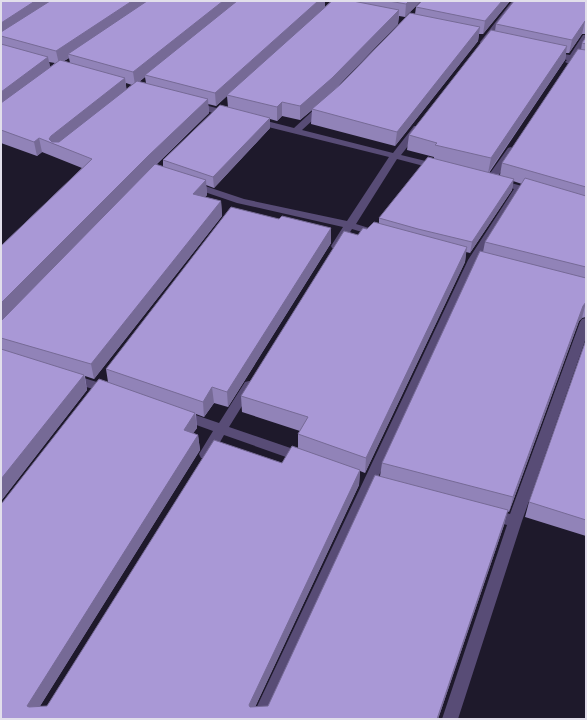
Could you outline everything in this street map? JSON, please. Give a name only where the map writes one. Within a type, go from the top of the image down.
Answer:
[{"type":"street","points":[[476,52],[516,1]]},
{"type":"street","points":[[563,71],[586,37]]},
{"type":"street","points":[[543,52],[586,61]]},
{"type":"street","points":[[296,132],[330,100]]},
{"type":"street","points":[[181,101],[221,108],[243,118],[447,169]]},
{"type":"street","points":[[208,121],[221,108]]},
{"type":"street","points":[[328,258],[396,156],[424,119]]},
{"type":"street","points":[[517,141],[488,178],[541,194]]},
{"type":"street","points":[[183,182],[241,201],[349,225],[391,238]]},
{"type":"street","points":[[259,719],[473,260],[519,188]]},
{"type":"street","points":[[232,213],[241,201]]},
{"type":"street","points":[[450,719],[515,521],[586,322]]},
{"type":"street","points":[[89,400],[109,374]]},
{"type":"street","points":[[62,376],[121,394]]},
{"type":"street","points":[[200,463],[254,376]]},
{"type":"street","points":[[171,412],[318,463]]},
{"type":"street","points":[[355,477],[385,486]]},
{"type":"street","points":[[477,511],[515,521]]},
{"type":"building","points":[[1,1],[35,1],[1,23]]},
{"type":"building","points":[[50,1],[132,1],[56,51],[1,36],[1,32]]},
{"type":"building","points":[[147,1],[223,1],[133,72],[68,54]]},
{"type":"building","points":[[237,1],[318,1],[215,93],[145,75]]},
{"type":"building","points":[[332,1],[353,1],[399,10],[332,78],[300,106],[282,102],[277,107],[227,95]]},
{"type":"building","points":[[389,1],[409,1],[406,4]]},
{"type":"building","points":[[422,1],[502,1],[485,21],[416,7]]},
{"type":"building","points":[[514,1],[586,1],[586,21],[572,40],[496,24]]},
{"type":"building","points":[[410,13],[480,27],[397,132],[312,109],[341,84]]},
{"type":"building","points":[[491,30],[567,46],[491,158],[435,145],[437,143],[409,135]]},
{"type":"building","points":[[586,37],[586,44],[582,43]]},
{"type":"building","points":[[1,44],[48,57],[1,92]]},
{"type":"building","points":[[578,49],[586,50],[586,187],[502,163]]},
{"type":"building","points":[[60,60],[125,78],[51,136],[49,139],[52,142],[59,142],[137,81],[208,99],[148,156],[1,303],[1,246],[92,159],[39,138],[34,142],[1,130],[1,103]]},
{"type":"building","points":[[220,105],[270,118],[213,177],[163,160]]},
{"type":"building","points":[[428,157],[514,179],[472,242],[379,218]]},
{"type":"building","points":[[155,164],[206,180],[193,194],[221,201],[91,364],[1,338],[1,320]]},
{"type":"building","points":[[525,178],[586,196],[586,267],[485,242]]},
{"type":"building","points":[[231,207],[279,219],[282,216],[331,228],[227,392],[212,387],[203,402],[106,369]]},
{"type":"building","points":[[374,222],[467,247],[366,458],[298,434],[308,417],[241,396],[344,231],[358,235],[363,228],[367,229]]},
{"type":"building","points":[[480,251],[586,278],[586,302],[583,306],[513,497],[382,463]]},
{"type":"building","points":[[586,340],[586,520],[529,502]]},
{"type":"building","points":[[1,349],[84,375],[1,479]]},
{"type":"building","points":[[99,379],[195,413],[184,430],[198,435],[27,706],[47,706],[214,440],[282,463],[292,446],[360,470],[249,705],[250,707],[268,706],[375,475],[508,510],[437,719],[1,718],[1,503]]}]
